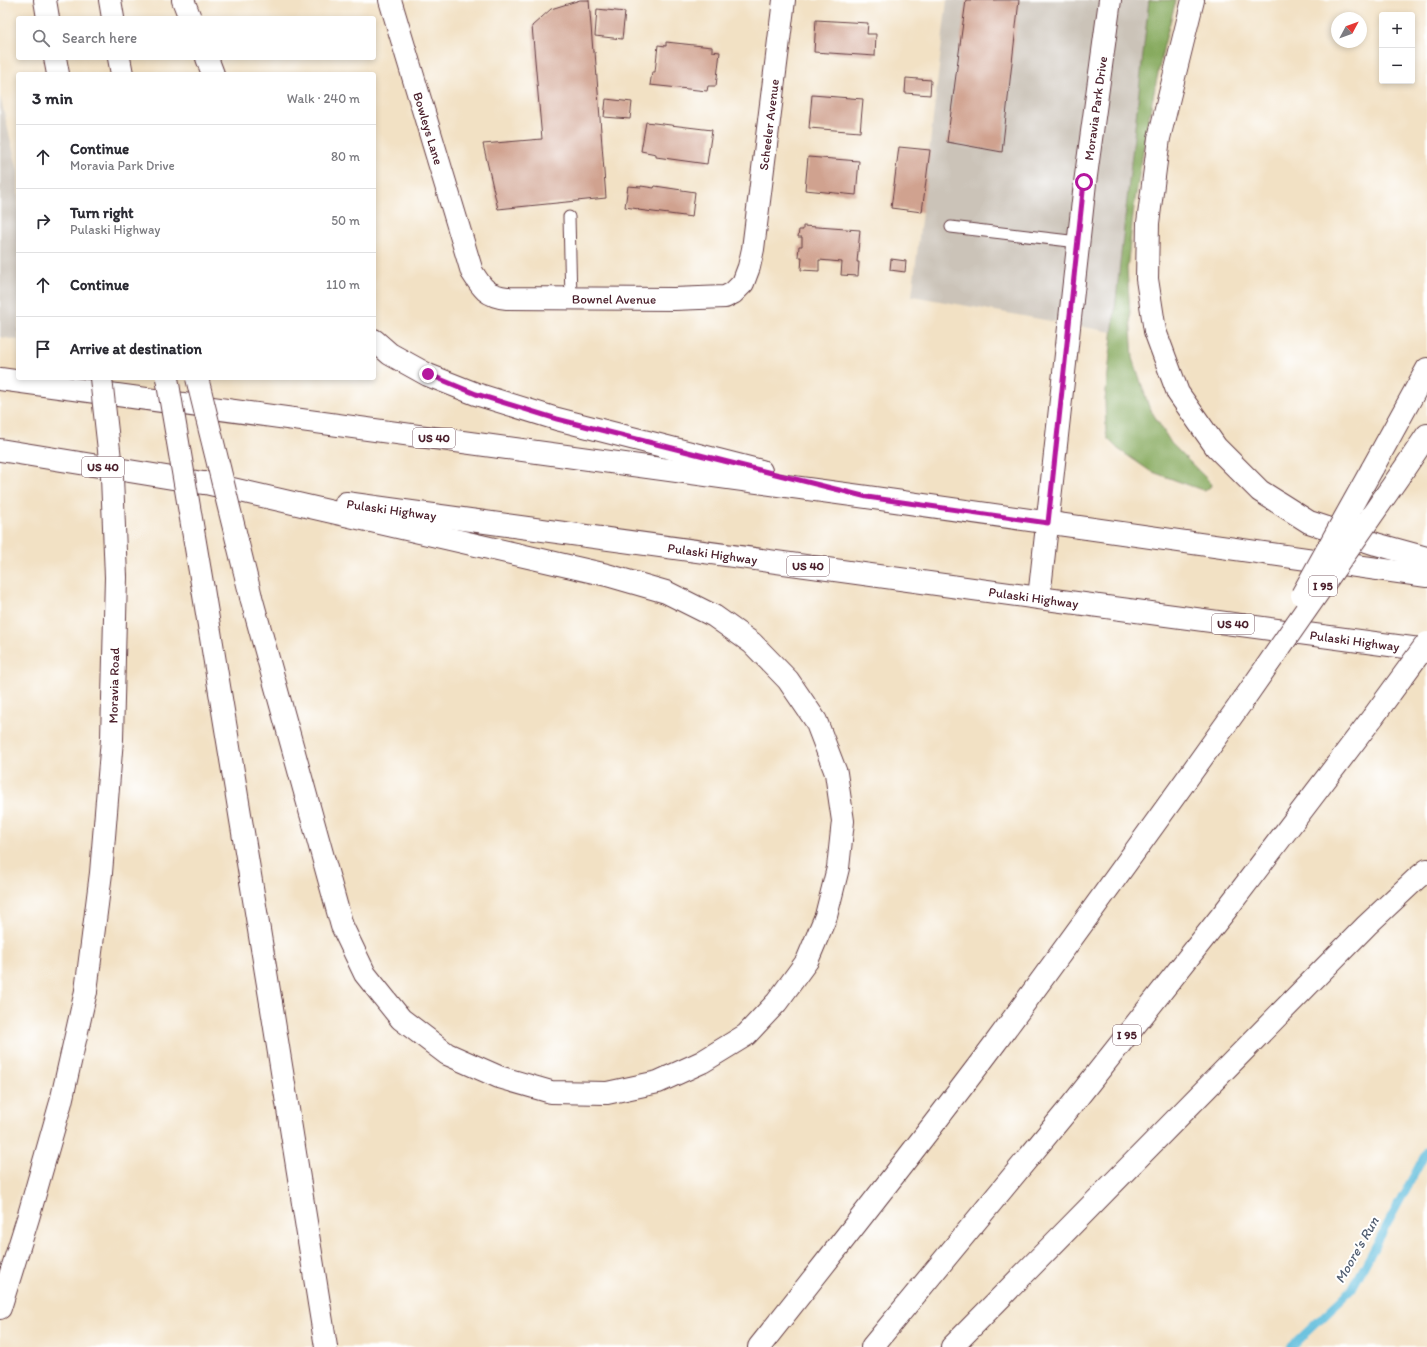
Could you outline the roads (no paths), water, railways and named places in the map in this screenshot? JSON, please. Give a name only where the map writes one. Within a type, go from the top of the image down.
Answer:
[{"type":"main road","points":[[45,0],[48,16]]},
{"type":"main road","points":[[110,0],[113,16]]},
{"type":"main road","points":[[183,0],[189,16]]},
{"type":"main road","name":"Bowleys Lane","points":[[390,0],[467,256]]},
{"type":"main road","name":"Scheeler Avenue","points":[[753,249],[784,0]]},
{"type":"main road","name":"Moravia Park Drive","points":[[1039,598],[1084,182],[1110,0]]},
{"type":"main road","points":[[1193,0],[1159,138],[1148,223],[1147,279],[1155,331],[1178,393],[1216,447],[1260,491],[1309,522],[1376,544],[1427,558]]},
{"type":"main road","points":[[55,60],[58,72]]},
{"type":"main road","points":[[119,60],[122,72]]},
{"type":"main road","points":[[208,60],[212,72]]},
{"type":"main road","name":"Bownel Avenue","points":[[467,256],[472,272],[480,285],[489,294],[499,297],[674,299],[725,297],[733,293],[743,283],[753,249]]},
{"type":"main road","points":[[376,342],[390,354],[428,374],[476,394],[557,419],[867,497]]},
{"type":"main road","points":[[1244,699],[1427,369]]},
{"type":"main road","name":"US 40","points":[[0,379],[867,497],[1427,576]]},
{"type":"main road","name":"Moravia Road","points":[[0,1308],[28,1218],[61,1102],[86,992],[101,873],[112,739],[116,577],[112,477],[101,380]]},
{"type":"main road","points":[[167,380],[271,1003],[326,1346]]},
{"type":"main road","points":[[197,380],[224,487],[251,597],[342,926],[365,974],[401,1019],[447,1054],[498,1078],[550,1092],[607,1093],[658,1082],[702,1062],[746,1035],[777,1002],[807,961],[826,916],[838,868],[843,822],[836,773],[816,721],[788,680],[752,643],[714,616],[666,592],[607,575],[224,487],[206,483]]},
{"type":"main road","name":"I 95","points":[[759,1347],[854,1227],[995,1043],[1142,842],[1244,699],[1427,435]]},
{"type":"main road","name":"Pulaski Highway","points":[[0,450],[206,483],[1427,650]]},
{"type":"main road","name":"I 95","points":[[872,1347],[1071,1106],[1217,923],[1427,643]]},
{"type":"main road","points":[[952,1347],[1367,925],[1427,870]]},
{"type":"lane","points":[[569,217],[571,299]]},
{"type":"lane","points":[[950,227],[1078,242]]},
{"type":"waterway","name":"Moore's Run","points":[[1291,1347],[1352,1289],[1427,1151]]}]
